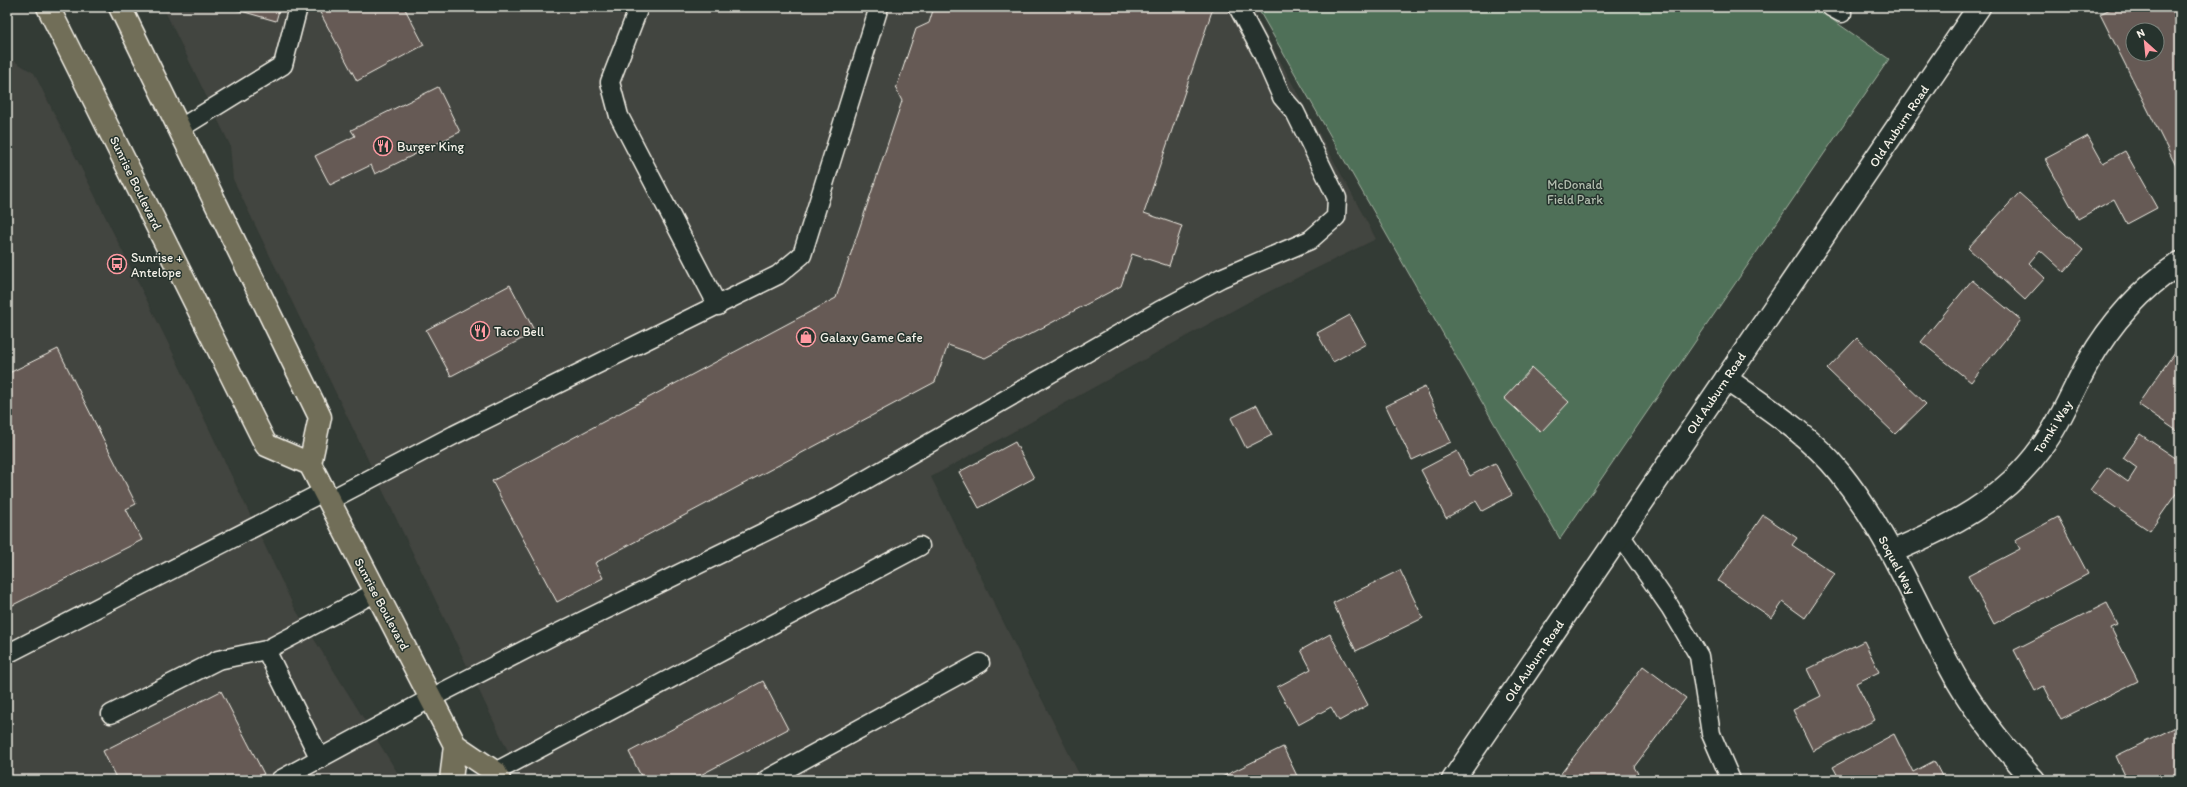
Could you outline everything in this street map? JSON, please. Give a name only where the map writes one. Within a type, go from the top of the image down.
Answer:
[{"type":"main road","name":"Sunrise Boulevard","points":[[48,7],[266,445],[310,464],[455,744],[497,776]]},
{"type":"main road","points":[[120,7],[320,417],[310,464]]},
{"type":"main road","name":"Old Auburn Road","points":[[1453,780],[1979,7]]},
{"type":"main road","name":"Tomki Way","points":[[1891,552],[1927,537],[1970,514],[1990,500],[2026,467],[2041,448],[2067,407],[2088,363],[2116,321],[2152,285],[2180,264]]},
{"type":"main road","name":"Soquel Way","points":[[1726,379],[1779,416],[1823,454],[1857,494],[1891,552],[1941,652],[1966,694],[1996,736],[2034,780]]},
{"type":"main road","points":[[451,780],[455,744]]},
{"type":"lane","points":[[179,129],[283,65],[298,7]]},
{"type":"lane","points":[[639,7],[610,82],[620,116],[718,306]]},
{"type":"lane","points":[[7,654],[326,496],[718,306],[778,275],[802,255],[879,7]]},
{"type":"lane","points":[[280,780],[431,698],[836,497],[1159,311],[1221,278],[1310,240],[1336,217],[1337,198],[1295,112],[1282,97],[1263,54],[1238,7]]},
{"type":"lane","points":[[1620,535],[1670,607],[1699,656],[1711,734],[1731,780]]},
{"type":"lane","points":[[497,776],[920,546]]},
{"type":"lane","points":[[111,714],[218,660],[266,650],[376,592]]},
{"type":"lane","points":[[266,650],[320,759]]},
{"type":"lane","points":[[766,780],[980,663]]},
{"type":"shaded area","points":[[163,7],[1251,7],[1376,239],[1252,300],[931,477],[1082,780],[522,780],[233,179],[230,145]]},
{"type":"shaded area","points":[[7,57],[34,73],[171,349],[294,607],[402,780],[7,780]]},
{"type":"green space","name":"McDonald Field Park","points":[[1257,7],[1814,7],[1889,59],[1560,539]]},
{"type":"building","points":[[227,7],[280,7],[276,21]]},
{"type":"building","points":[[317,7],[404,7],[424,45],[357,81]]},
{"type":"building","points":[[934,7],[1213,8],[1144,213],[1182,226],[1169,266],[1132,254],[1121,286],[985,358],[948,345],[935,382],[595,563],[603,578],[557,602],[492,481],[836,298],[902,101],[896,89],[916,29],[929,23]]},
{"type":"building","points":[[2114,7],[2180,7],[2180,174],[2100,14]]},
{"type":"building","name":"Burger King","points":[[438,87],[460,132],[375,174],[371,165],[330,185],[315,156],[355,136],[351,130]]},
{"type":"building","points":[[2088,136],[2103,163],[2125,151],[2157,208],[2127,224],[2114,199],[2078,219],[2045,159]]},
{"type":"building","points":[[2019,193],[2083,250],[2064,272],[2040,250],[2029,263],[2045,278],[2025,300],[1968,248]]},
{"type":"building","points":[[1972,280],[2021,320],[1971,382],[1921,342]]},
{"type":"building","name":"Taco Bell","points":[[510,285],[535,332],[451,376],[426,330]]},
{"type":"building","points":[[1350,315],[1366,344],[1333,362],[1317,333]]},
{"type":"building","points":[[1857,338],[1926,404],[1895,434],[1827,369]]},
{"type":"building","points":[[2180,345],[2180,433],[2138,404]]},
{"type":"building","points":[[58,349],[136,504],[126,509],[142,540],[7,608],[7,374]]},
{"type":"building","points":[[1532,368],[1569,402],[1541,432],[1504,398]]},
{"type":"building","points":[[1425,387],[1451,442],[1412,460],[1386,406]]},
{"type":"building","points":[[1257,405],[1272,435],[1246,448],[1231,418]]},
{"type":"building","points":[[2140,434],[2180,461],[2180,488],[2150,531],[2090,490],[2107,467],[2128,482],[2137,468],[2123,458]]},
{"type":"building","points":[[1015,442],[1034,478],[979,508],[959,472]]},
{"type":"building","points":[[1457,451],[1470,476],[1495,463],[1512,495],[1482,511],[1476,501],[1446,518],[1421,470]]},
{"type":"building","points":[[1763,515],[1797,538],[1792,545],[1835,574],[1805,618],[1783,602],[1772,618],[1718,581]]},
{"type":"building","points":[[2058,517],[2088,574],[1994,624],[1968,576],[2020,549],[2015,540]]},
{"type":"building","points":[[1400,570],[1423,618],[1356,651],[1333,603]]},
{"type":"building","points":[[2107,603],[2118,625],[2111,628],[2138,681],[2061,719],[2044,686],[2035,691],[2014,650]]},
{"type":"building","points":[[1330,634],[1368,705],[1339,721],[1331,707],[1298,725],[1277,687],[1311,669],[1301,650]]},
{"type":"building","points":[[1864,641],[1879,672],[1856,683],[1875,720],[1813,751],[1793,710],[1821,696],[1808,669]]},
{"type":"building","points":[[1643,666],[1686,698],[1634,767],[1642,780],[1556,780]]},
{"type":"building","points":[[763,681],[788,729],[691,780],[643,780],[629,752]]},
{"type":"building","points":[[221,691],[264,774],[251,780],[117,780],[103,751]]},
{"type":"building","points":[[2180,725],[2180,780],[2127,780],[2116,756]]},
{"type":"building","points":[[1894,734],[1913,772],[1934,761],[1944,780],[1840,780],[1833,767]]},
{"type":"building","points":[[1283,747],[1299,780],[1224,780],[1222,777]]},
{"type":"place","name":"Burger King","points":[[383,146]]},
{"type":"place","name":"Sunrise + Antelope","points":[[117,264]]},
{"type":"place","name":"Taco Bell","points":[[480,331]]},
{"type":"place","name":"Galaxy Game Cafe","points":[[806,337]]}]
